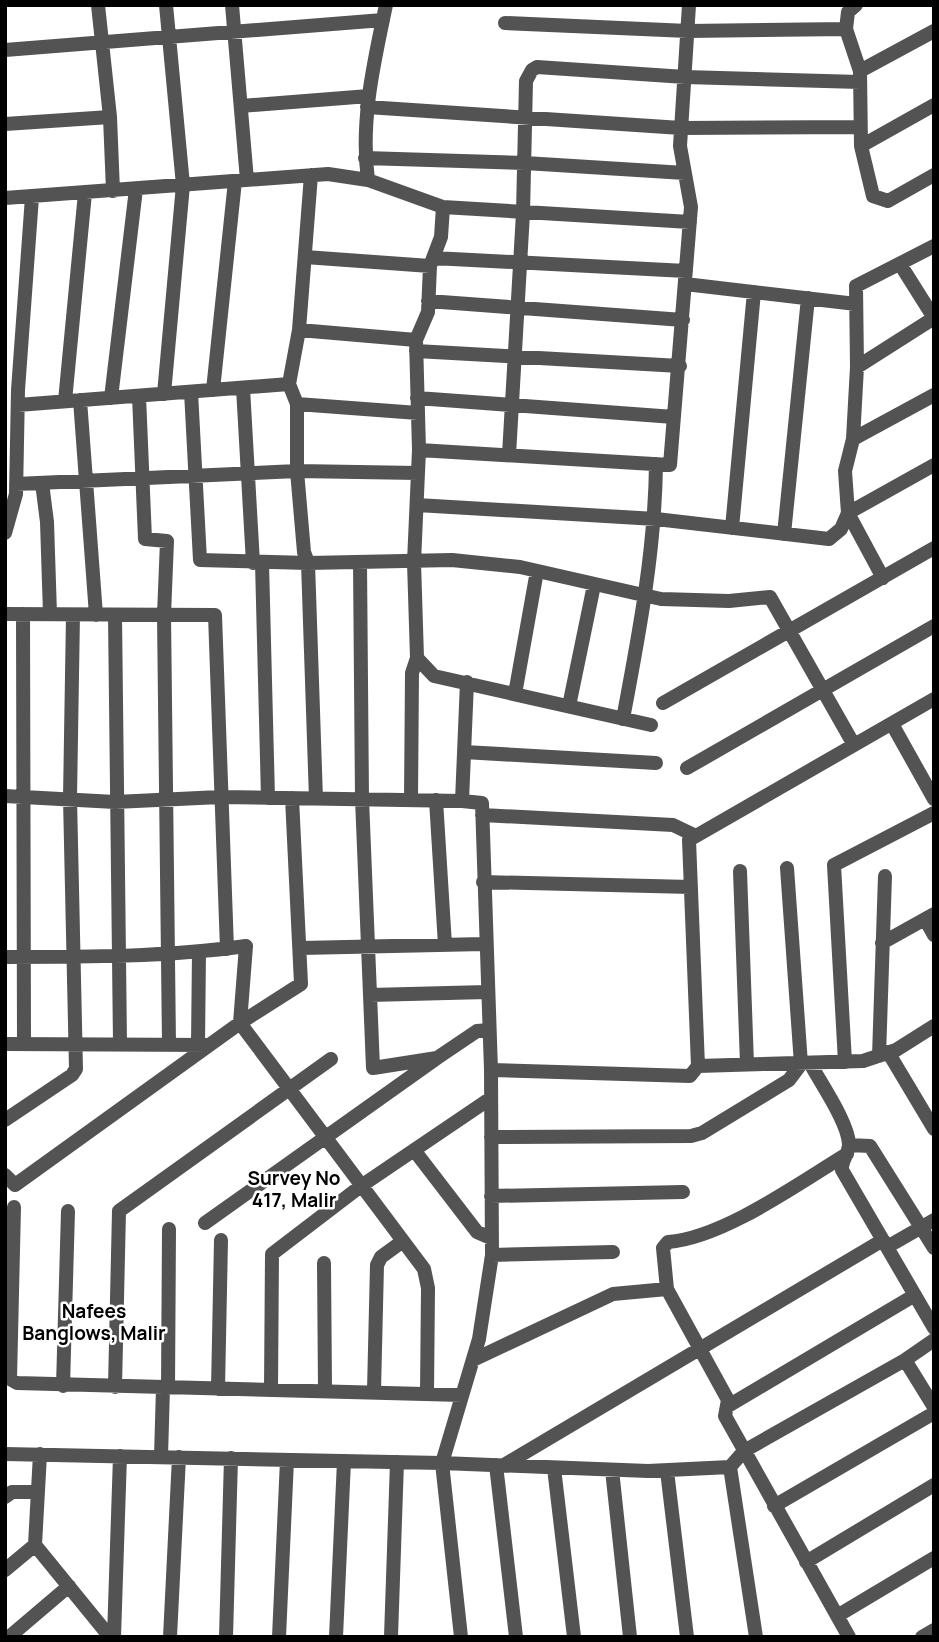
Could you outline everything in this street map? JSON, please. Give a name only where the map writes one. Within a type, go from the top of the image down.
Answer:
[{"type":"street","points":[[98,5],[110,117],[113,191]]},
{"type":"street","points":[[164,394],[183,185],[166,5]]},
{"type":"street","points":[[213,390],[241,181],[241,106],[232,5]]},
{"type":"street","points":[[419,450],[670,465],[691,206],[680,146],[689,5]]},
{"type":"street","points":[[856,5],[848,12],[846,29],[860,76],[860,146],[876,199],[888,201],[934,175]]},
{"type":"street","points":[[5,50],[235,32],[384,13],[368,102],[365,158],[368,180]]},
{"type":"street","points":[[505,23],[688,31],[846,29]]},
{"type":"street","points":[[509,455],[523,213],[526,82],[531,70],[537,67],[685,77],[860,76],[934,32]]},
{"type":"street","points":[[241,106],[368,102],[681,128],[860,127]]},
{"type":"street","points":[[860,146],[934,105]]},
{"type":"street","points":[[5,124],[110,117]]},
{"type":"street","points":[[365,158],[525,163],[685,173]]},
{"type":"street","points":[[5,198],[328,174],[368,180],[443,207],[690,222]]},
{"type":"street","points":[[311,175],[299,330],[289,384],[297,404],[297,471],[304,552],[308,563],[316,799]]},
{"type":"street","points":[[111,398],[136,189]]},
{"type":"street","points":[[85,193],[72,401],[85,481],[96,615]]},
{"type":"street","points":[[5,533],[16,484],[18,405],[12,391],[32,197]]},
{"type":"street","points":[[411,800],[412,673],[417,658],[414,562],[419,450],[416,346],[428,312],[432,262],[442,237],[443,207]]},
{"type":"street","points":[[883,578],[848,513],[845,471],[853,439],[857,367],[856,286],[934,246]]},
{"type":"street","points":[[305,257],[520,262],[685,277],[754,292],[856,304]]},
{"type":"street","points":[[857,367],[934,318],[900,264]]},
{"type":"street","points":[[732,528],[754,292]]},
{"type":"street","points":[[784,534],[808,298]]},
{"type":"street","points":[[428,301],[683,320]]},
{"type":"street","points":[[299,330],[516,356],[680,366]]},
{"type":"street","points":[[18,405],[289,384]]},
{"type":"street","points":[[243,388],[257,563],[268,798]]},
{"type":"street","points":[[191,392],[200,560],[257,563],[452,560],[537,571],[646,596],[729,601],[770,597],[854,745]]},
{"type":"street","points":[[139,396],[145,539],[167,541],[164,615],[169,1045]]},
{"type":"street","points":[[853,439],[934,396]]},
{"type":"street","points":[[297,404],[512,405],[674,417]]},
{"type":"street","points":[[623,719],[646,596],[656,519],[656,464]]},
{"type":"street","points":[[417,505],[656,519],[829,539],[841,529],[848,513],[934,465]]},
{"type":"street","points":[[16,484],[297,471],[418,473]]},
{"type":"street","points":[[42,483],[50,614]]},
{"type":"street","points":[[663,704],[934,548]]},
{"type":"street","points":[[360,563],[362,799],[373,1068],[437,1058]]},
{"type":"street","points":[[516,694],[537,571]]},
{"type":"street","points":[[569,706],[594,585]]},
{"type":"street","points":[[5,614],[215,615],[227,949]]},
{"type":"street","points":[[23,614],[24,1044]]},
{"type":"street","points":[[5,1120],[72,1075],[76,1069],[70,798],[73,615]]},
{"type":"street","points":[[115,615],[115,802],[120,1044]]},
{"type":"street","points":[[687,768],[934,626]]},
{"type":"street","points":[[417,658],[433,676],[651,725]]},
{"type":"street","points":[[462,801],[467,682]]},
{"type":"street","points":[[491,1070],[690,1076],[698,1066],[688,841],[934,699]]},
{"type":"street","points":[[892,723],[927,772],[934,799]]},
{"type":"street","points":[[464,751],[656,763]]},
{"type":"street","points":[[5,796],[115,802],[220,797],[482,803],[491,1070],[492,1255],[472,1360],[442,1464],[461,1637]]},
{"type":"street","points":[[5,1175],[15,1185],[204,1045],[301,984],[292,798]]},
{"type":"street","points":[[436,800],[445,945]]},
{"type":"street","points":[[845,1062],[834,865],[934,813]]},
{"type":"street","points":[[482,815],[673,825],[696,836]]},
{"type":"street","points":[[788,868],[806,1063],[845,1130],[848,1150],[842,1162],[842,1170],[934,1328]]},
{"type":"street","points":[[740,871],[747,1065]]},
{"type":"street","points":[[885,876],[882,943],[883,1054],[934,1129]]},
{"type":"street","points":[[483,882],[691,887]]},
{"type":"street","points":[[882,943],[929,917],[934,935]]},
{"type":"street","points":[[301,948],[485,944]]},
{"type":"street","points":[[5,957],[74,958],[170,954],[246,946],[240,1023],[424,1269],[428,1288],[427,1393]]},
{"type":"street","points":[[199,952],[204,1045]]},
{"type":"street","points":[[370,995],[487,992]]},
{"type":"street","points":[[698,1066],[863,1061],[883,1054],[934,1026]]},
{"type":"street","points":[[205,1223],[437,1058],[477,1031],[489,1030]]},
{"type":"street","points":[[5,1044],[204,1045]]},
{"type":"street","points":[[115,1387],[119,1211],[288,1087],[331,1059]]},
{"type":"street","points":[[491,1137],[691,1136],[702,1133],[789,1080],[806,1063]]},
{"type":"street","points":[[271,1390],[272,1254],[361,1186],[491,1098]]},
{"type":"street","points":[[849,1637],[724,1416],[728,1400],[667,1289],[663,1248],[668,1242],[697,1237],[754,1210],[848,1150],[870,1146],[927,1224],[934,1248]]},
{"type":"street","points":[[414,1150],[477,1232],[491,1238]]},
{"type":"street","points":[[491,1196],[683,1192]]},
{"type":"street","points":[[14,1207],[10,1379],[17,1384],[325,1389],[462,1395]]},
{"type":"street","points":[[64,1385],[68,1211]]},
{"type":"street","points":[[499,1466],[885,1243],[927,1224]]},
{"type":"street","points":[[161,1457],[170,1229]]},
{"type":"street","points":[[218,1389],[221,1240]]},
{"type":"street","points":[[374,1391],[377,1265],[381,1257],[403,1241]]},
{"type":"street","points":[[492,1255],[614,1252]]},
{"type":"street","points":[[324,1263],[325,1389]]},
{"type":"street","points":[[472,1360],[613,1294],[667,1289]]},
{"type":"street","points":[[728,1406],[915,1295]]},
{"type":"street","points":[[5,1454],[667,1471],[730,1467],[744,1451],[905,1360],[934,1340]]},
{"type":"street","points":[[905,1360],[934,1407]]},
{"type":"street","points":[[774,1506],[934,1413]]},
{"type":"street","points":[[40,1454],[36,1545],[106,1635]]},
{"type":"street","points":[[106,1635],[120,1456]]},
{"type":"street","points":[[170,1637],[179,1457]]},
{"type":"street","points":[[226,1637],[230,1458]]},
{"type":"street","points":[[279,1637],[287,1460]]},
{"type":"street","points":[[336,1637],[344,1461]]},
{"type":"street","points":[[391,1637],[397,1462]]},
{"type":"street","points":[[499,1466],[516,1637]]},
{"type":"street","points":[[730,1467],[755,1637]]},
{"type":"street","points":[[554,1468],[574,1637]]},
{"type":"street","points":[[612,1470],[629,1637]]},
{"type":"street","points":[[667,1471],[687,1637]]},
{"type":"street","points":[[806,1562],[934,1485]]},
{"type":"street","points":[[5,1497],[12,1492],[38,1492]]},
{"type":"street","points":[[5,1570],[36,1545]]},
{"type":"street","points":[[837,1616],[934,1558]]},
{"type":"street","points":[[9,1637],[69,1586]]},
{"type":"street","points":[[922,1637],[934,1630]]},
{"type":"district","name":"Survey No 417, Malir","points":[[294,1189]]},
{"type":"district","name":"Nafees Banglows, Malir","points":[[94,1322]]}]
